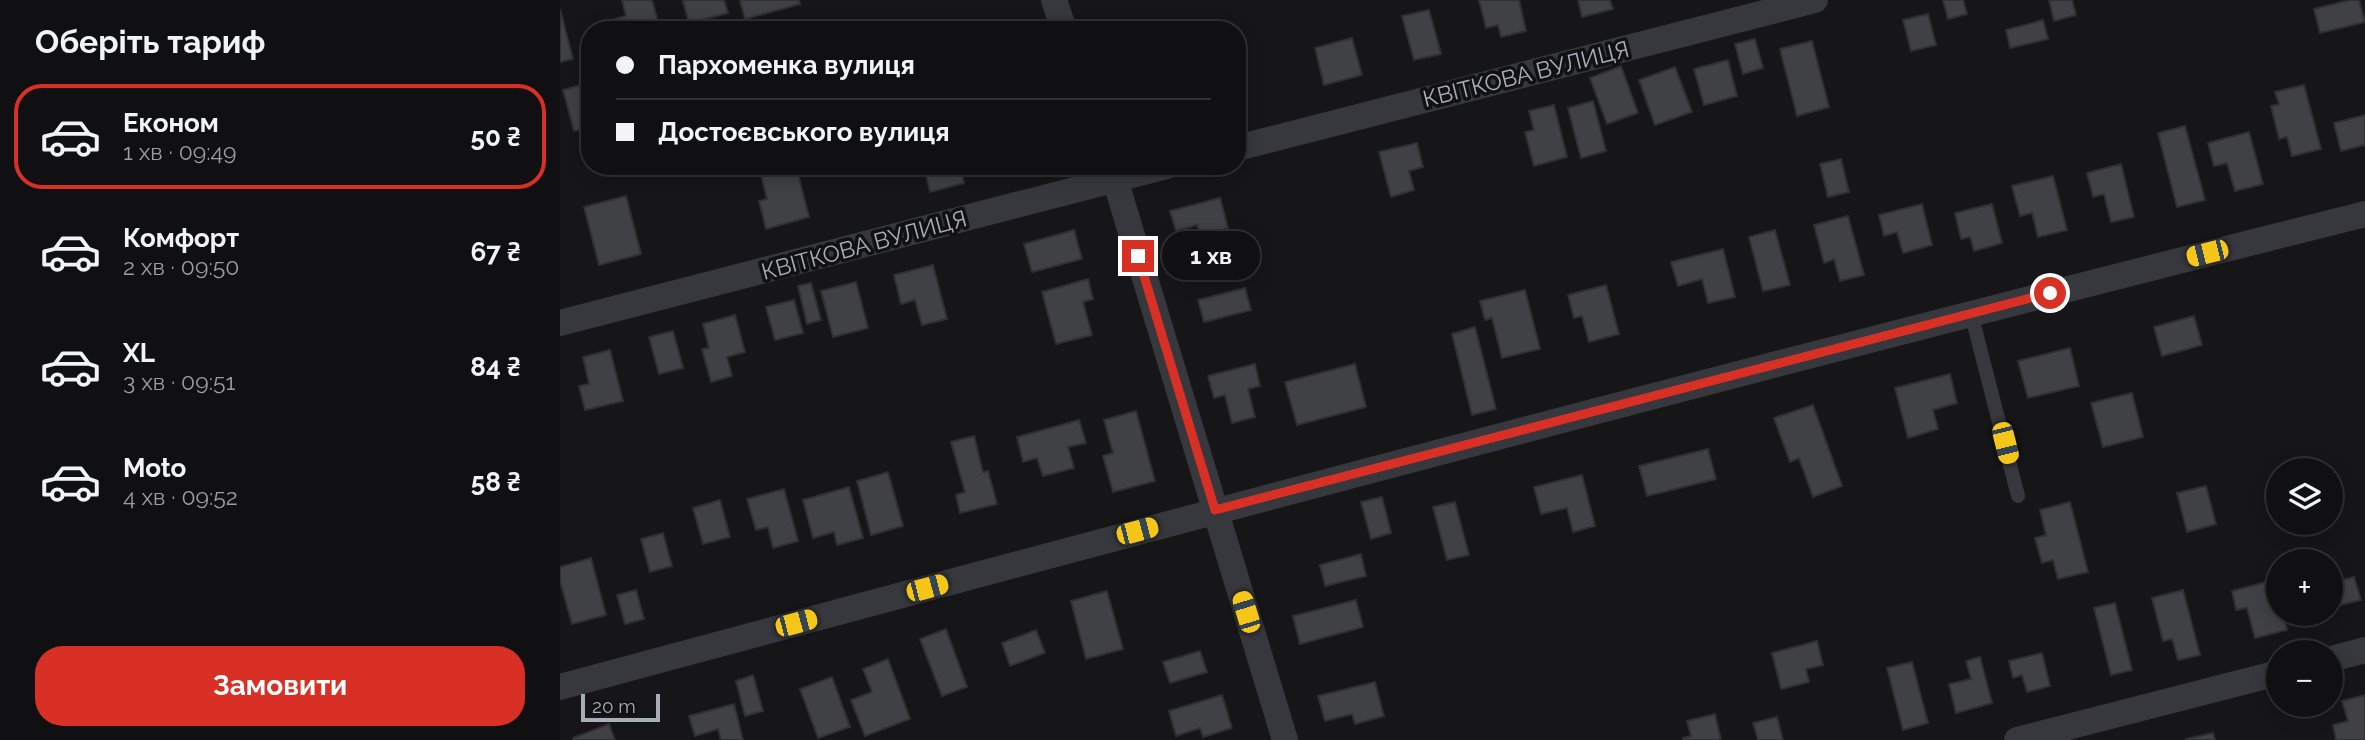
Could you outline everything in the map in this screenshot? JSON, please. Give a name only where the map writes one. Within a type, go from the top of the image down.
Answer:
[{"type":"street","points":[[1054,0],[1061,21]]},
{"type":"street","name":"КВІТКОВА ВУЛИЦЯ","points":[[1246,146],[1815,0]]},
{"type":"street","name":"КВІТКОВА ВУЛИЦЯ","points":[[560,323],[1106,175]]},
{"type":"street","points":[[1114,175],[1285,740]]},
{"type":"street","points":[[560,687],[1215,510],[1971,313],[2365,214]]},
{"type":"street","points":[[2343,656],[2365,650]]},
{"type":"street","points":[[2017,740],[2266,676]]},
{"type":"lane","points":[[1971,313],[2018,496]]},
{"type":"building","points":[[622,0],[652,0],[658,21],[616,21],[626,16]]},
{"type":"building","points":[[724,0],[728,13],[688,21],[683,1]]},
{"type":"building","points":[[740,0],[799,0],[800,4],[745,19]]},
{"type":"building","points":[[1479,0],[1519,0],[1526,31],[1501,37],[1498,25],[1486,28]]},
{"type":"building","points":[[1578,0],[1610,0],[1613,9],[1582,17]]},
{"type":"building","points":[[1943,0],[1963,0],[1967,14],[1948,19]]},
{"type":"building","points":[[2049,0],[2072,0],[2076,15],[2054,21]]},
{"type":"building","points":[[2359,0],[2365,22],[2320,33],[2314,9]]},
{"type":"building","points":[[560,9],[573,59],[560,62]]},
{"type":"building","points":[[1429,10],[1441,54],[1414,60],[1402,16]]},
{"type":"building","points":[[1928,14],[1936,45],[1911,51],[1903,20]]},
{"type":"building","points":[[2043,20],[2048,39],[2010,48],[2006,30]]},
{"type":"building","points":[[1352,38],[1362,75],[1324,85],[1315,48]]},
{"type":"building","points":[[1755,39],[1763,68],[1743,74],[1735,44]]},
{"type":"building","points":[[1812,41],[1829,107],[1797,116],[1780,49]]},
{"type":"building","points":[[1728,60],[1737,96],[1704,105],[1694,69]]},
{"type":"building","points":[[1621,66],[1638,113],[1607,124],[1590,78]]},
{"type":"building","points":[[1675,67],[1692,112],[1655,125],[1639,80]]},
{"type":"building","points":[[581,85],[581,129],[574,131],[563,90]]},
{"type":"building","points":[[2304,85],[2321,149],[2292,156],[2287,137],[2279,139],[2271,106],[2279,104],[2275,92]]},
{"type":"building","points":[[1593,101],[1606,151],[1581,158],[1568,108]]},
{"type":"building","points":[[1554,105],[1567,157],[1534,166],[1525,132],[1534,130],[1529,111]]},
{"type":"building","points":[[2365,115],[2365,147],[2364,145],[2341,151],[2334,123]]},
{"type":"building","points":[[2185,126],[2205,200],[2177,207],[2158,133]]},
{"type":"building","points":[[2249,132],[2263,184],[2235,191],[2227,163],[2214,166],[2208,143]]},
{"type":"building","points":[[1417,143],[1423,167],[1409,171],[1414,190],[1391,197],[1379,152]]},
{"type":"building","points":[[1841,159],[1849,192],[1828,197],[1820,164]]},
{"type":"building","points":[[2121,164],[2134,217],[2111,222],[2104,194],[2093,197],[2087,173]]},
{"type":"building","points":[[761,175],[798,175],[809,217],[766,229],[759,201],[767,199]]},
{"type":"building","points":[[926,175],[962,175],[964,183],[930,192]]},
{"type":"building","points":[[2053,176],[2067,230],[2038,237],[2032,213],[2020,216],[2012,186]]},
{"type":"building","points":[[626,196],[641,254],[599,265],[584,207]]},
{"type":"building","points":[[1220,198],[1228,228],[1200,236],[1197,225],[1176,231],[1170,211]]},
{"type":"building","points":[[1922,204],[1932,245],[1903,253],[1897,232],[1884,236],[1879,215]]},
{"type":"building","points":[[1992,204],[2002,243],[1974,251],[1970,237],[1961,239],[1955,213]]},
{"type":"building","points":[[1848,216],[1864,275],[1840,281],[1834,259],[1824,263],[1814,225]]},
{"type":"building","points":[[1074,230],[1082,259],[1032,272],[1024,244]]},
{"type":"building","points":[[1775,230],[1790,285],[1763,291],[1749,237]]},
{"type":"building","points":[[1723,249],[1735,297],[1708,303],[1702,279],[1678,286],[1671,262]]},
{"type":"building","points":[[933,265],[947,319],[922,325],[915,300],[901,304],[894,275]]},
{"type":"building","points":[[1088,279],[1093,299],[1083,302],[1092,335],[1056,344],[1042,292]]},
{"type":"building","points":[[856,282],[868,328],[833,337],[821,291]]},
{"type":"building","points":[[811,283],[821,320],[807,324],[798,286]]},
{"type":"building","points":[[1606,285],[1619,334],[1589,342],[1582,316],[1574,318],[1568,295]]},
{"type":"building","points":[[1245,288],[1251,310],[1204,322],[1198,300]]},
{"type":"building","points":[[1525,290],[1540,349],[1502,358],[1492,318],[1485,320],[1480,301]]},
{"type":"building","points":[[794,300],[803,333],[775,340],[766,307]]},
{"type":"building","points":[[735,315],[745,352],[727,357],[732,376],[711,382],[702,349],[709,348],[703,324]]},
{"type":"building","points":[[2194,316],[2202,345],[2162,356],[2154,327]]},
{"type":"building","points":[[1475,327],[1496,409],[1472,415],[1452,334]]},
{"type":"building","points":[[673,331],[683,368],[659,374],[649,337]]},
{"type":"building","points":[[2070,348],[2079,386],[2028,398],[2018,361]]},
{"type":"building","points":[[610,350],[623,401],[585,410],[579,386],[589,384],[583,357]]},
{"type":"building","points":[[1255,364],[1260,386],[1248,389],[1255,417],[1232,423],[1225,395],[1214,398],[1208,376]]},
{"type":"building","points":[[1355,364],[1366,407],[1297,425],[1285,382]]},
{"type":"building","points":[[1950,374],[1957,403],[1933,410],[1938,429],[1908,438],[1895,388]]},
{"type":"building","points":[[2132,393],[2143,437],[2103,447],[2091,403]]},
{"type":"building","points":[[1813,405],[1842,486],[1813,497],[1799,458],[1790,462],[1774,418]]},
{"type":"building","points":[[1136,411],[1155,481],[1113,492],[1103,456],[1113,453],[1104,420]]},
{"type":"building","points":[[1079,420],[1086,443],[1068,447],[1074,468],[1043,476],[1037,458],[1023,462],[1017,437]]},
{"type":"building","points":[[974,436],[983,472],[988,471],[997,504],[960,513],[956,495],[965,492],[951,442]]},
{"type":"building","points":[[1708,449],[1716,479],[1647,496],[1639,466]]},
{"type":"building","points":[[888,472],[903,526],[871,535],[857,481]]},
{"type":"building","points":[[1582,475],[1595,526],[1573,532],[1567,508],[1541,514],[1534,487]]},
{"type":"building","points":[[2206,486],[2216,524],[2187,532],[2177,493]]},
{"type":"building","points":[[849,487],[863,538],[837,545],[834,532],[813,538],[803,500]]},
{"type":"building","points":[[784,489],[798,541],[773,548],[768,527],[756,530],[747,499]]},
{"type":"building","points":[[1382,497],[1391,533],[1371,539],[1361,502]]},
{"type":"building","points":[[720,500],[730,537],[703,544],[693,508]]},
{"type":"building","points":[[1455,502],[1469,555],[1447,560],[1433,507]]},
{"type":"building","points":[[2070,502],[2088,572],[2058,579],[2053,560],[2042,563],[2035,538],[2046,535],[2040,510]]},
{"type":"building","points":[[663,533],[672,566],[650,572],[641,539]]},
{"type":"building","points":[[1361,554],[1366,576],[1325,586],[1320,565]]},
{"type":"building","points":[[591,558],[606,615],[572,624],[560,581],[560,567]]},
{"type":"building","points":[[2354,577],[2361,600],[2343,604],[2343,580]]},
{"type":"building","points":[[2266,582],[2266,626],[2286,626],[2287,630],[2255,638],[2247,608],[2236,610],[2232,591]]},
{"type":"building","points":[[636,590],[644,619],[625,624],[617,595]]},
{"type":"building","points":[[2183,590],[2200,655],[2178,660],[2172,639],[2163,641],[2152,598]]},
{"type":"building","points":[[1107,591],[1123,649],[1086,659],[1071,601]]},
{"type":"building","points":[[1356,600],[1363,627],[1300,644],[1293,616]]},
{"type":"building","points":[[2115,603],[2132,670],[2111,675],[2094,608]]},
{"type":"building","points":[[946,629],[967,687],[942,696],[920,639]]},
{"type":"building","points":[[1036,630],[1045,653],[1010,666],[1002,643]]},
{"type":"building","points":[[1817,641],[1823,665],[1806,669],[1809,682],[1781,689],[1772,653]]},
{"type":"building","points":[[1200,651],[1207,672],[1170,683],[1163,662]]},
{"type":"building","points":[[2042,653],[2050,686],[2027,692],[2022,675],[2013,678],[2009,661]]},
{"type":"building","points":[[1980,657],[1992,703],[1956,713],[1949,684],[1971,679],[1966,661]]},
{"type":"building","points":[[888,659],[910,719],[865,736],[851,700],[872,692],[863,669]]},
{"type":"building","points":[[1912,662],[1928,723],[1903,730],[1887,668]]},
{"type":"building","points":[[753,675],[763,711],[745,716],[736,681]]},
{"type":"building","points":[[832,677],[850,727],[818,738],[800,689]]},
{"type":"building","points":[[1375,682],[1384,716],[1355,724],[1352,714],[1325,721],[1318,696]]},
{"type":"building","points":[[1222,695],[1232,728],[1203,737],[1200,728],[1176,736],[1169,711]]},
{"type":"building","points":[[2365,695],[2365,740],[2336,740],[2333,725],[2348,721],[2343,701]]},
{"type":"building","points":[[734,704],[743,740],[721,740],[718,729],[695,736],[689,716]]},
{"type":"building","points":[[1715,714],[1721,740],[1684,740],[1683,738],[1691,736],[1687,721]]},
{"type":"building","points":[[1777,717],[1783,740],[1758,740],[1753,723]]},
{"type":"building","points":[[609,724],[615,740],[573,738]]},
{"type":"building","points":[[2213,733],[2215,740],[2186,740],[2186,739]]},
{"type":"route","points":[[1138,256],[1215,510],[2050,293]]}]
